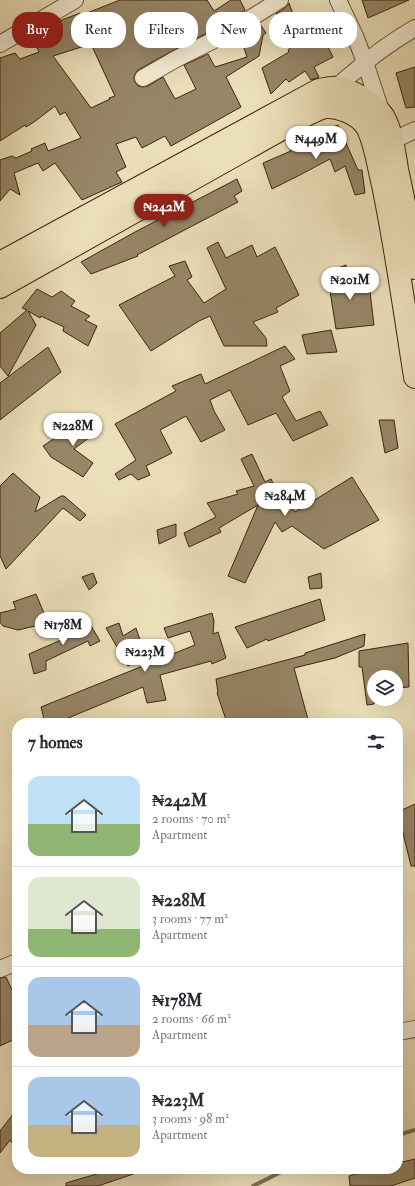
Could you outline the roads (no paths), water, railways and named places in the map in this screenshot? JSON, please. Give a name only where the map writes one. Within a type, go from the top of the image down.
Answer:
[{"type":"main road","points":[[0,263],[319,90],[336,87],[348,90],[373,106],[382,115],[387,126],[392,140],[406,210],[415,268]]},
{"type":"main road","points":[[0,286],[304,116],[322,107],[332,107],[350,113],[360,119],[367,126],[376,152],[388,210],[415,377]]},
{"type":"street","points":[[0,44],[75,0]]},
{"type":"street","points":[[143,78],[176,59],[222,36],[280,0]]},
{"type":"street","points":[[338,0],[355,36],[365,62],[382,115]]},
{"type":"street","points":[[322,107],[336,87],[365,62],[415,28]]},
{"type":"street","points":[[392,140],[415,130]]},
{"type":"street","points":[[0,969],[12,964]]},
{"type":"street","points":[[403,1031],[415,1029]]},
{"type":"waterway","points":[[403,1134],[415,1130]]},
{"type":"waterway","points":[[253,1186],[277,1174]]}]
